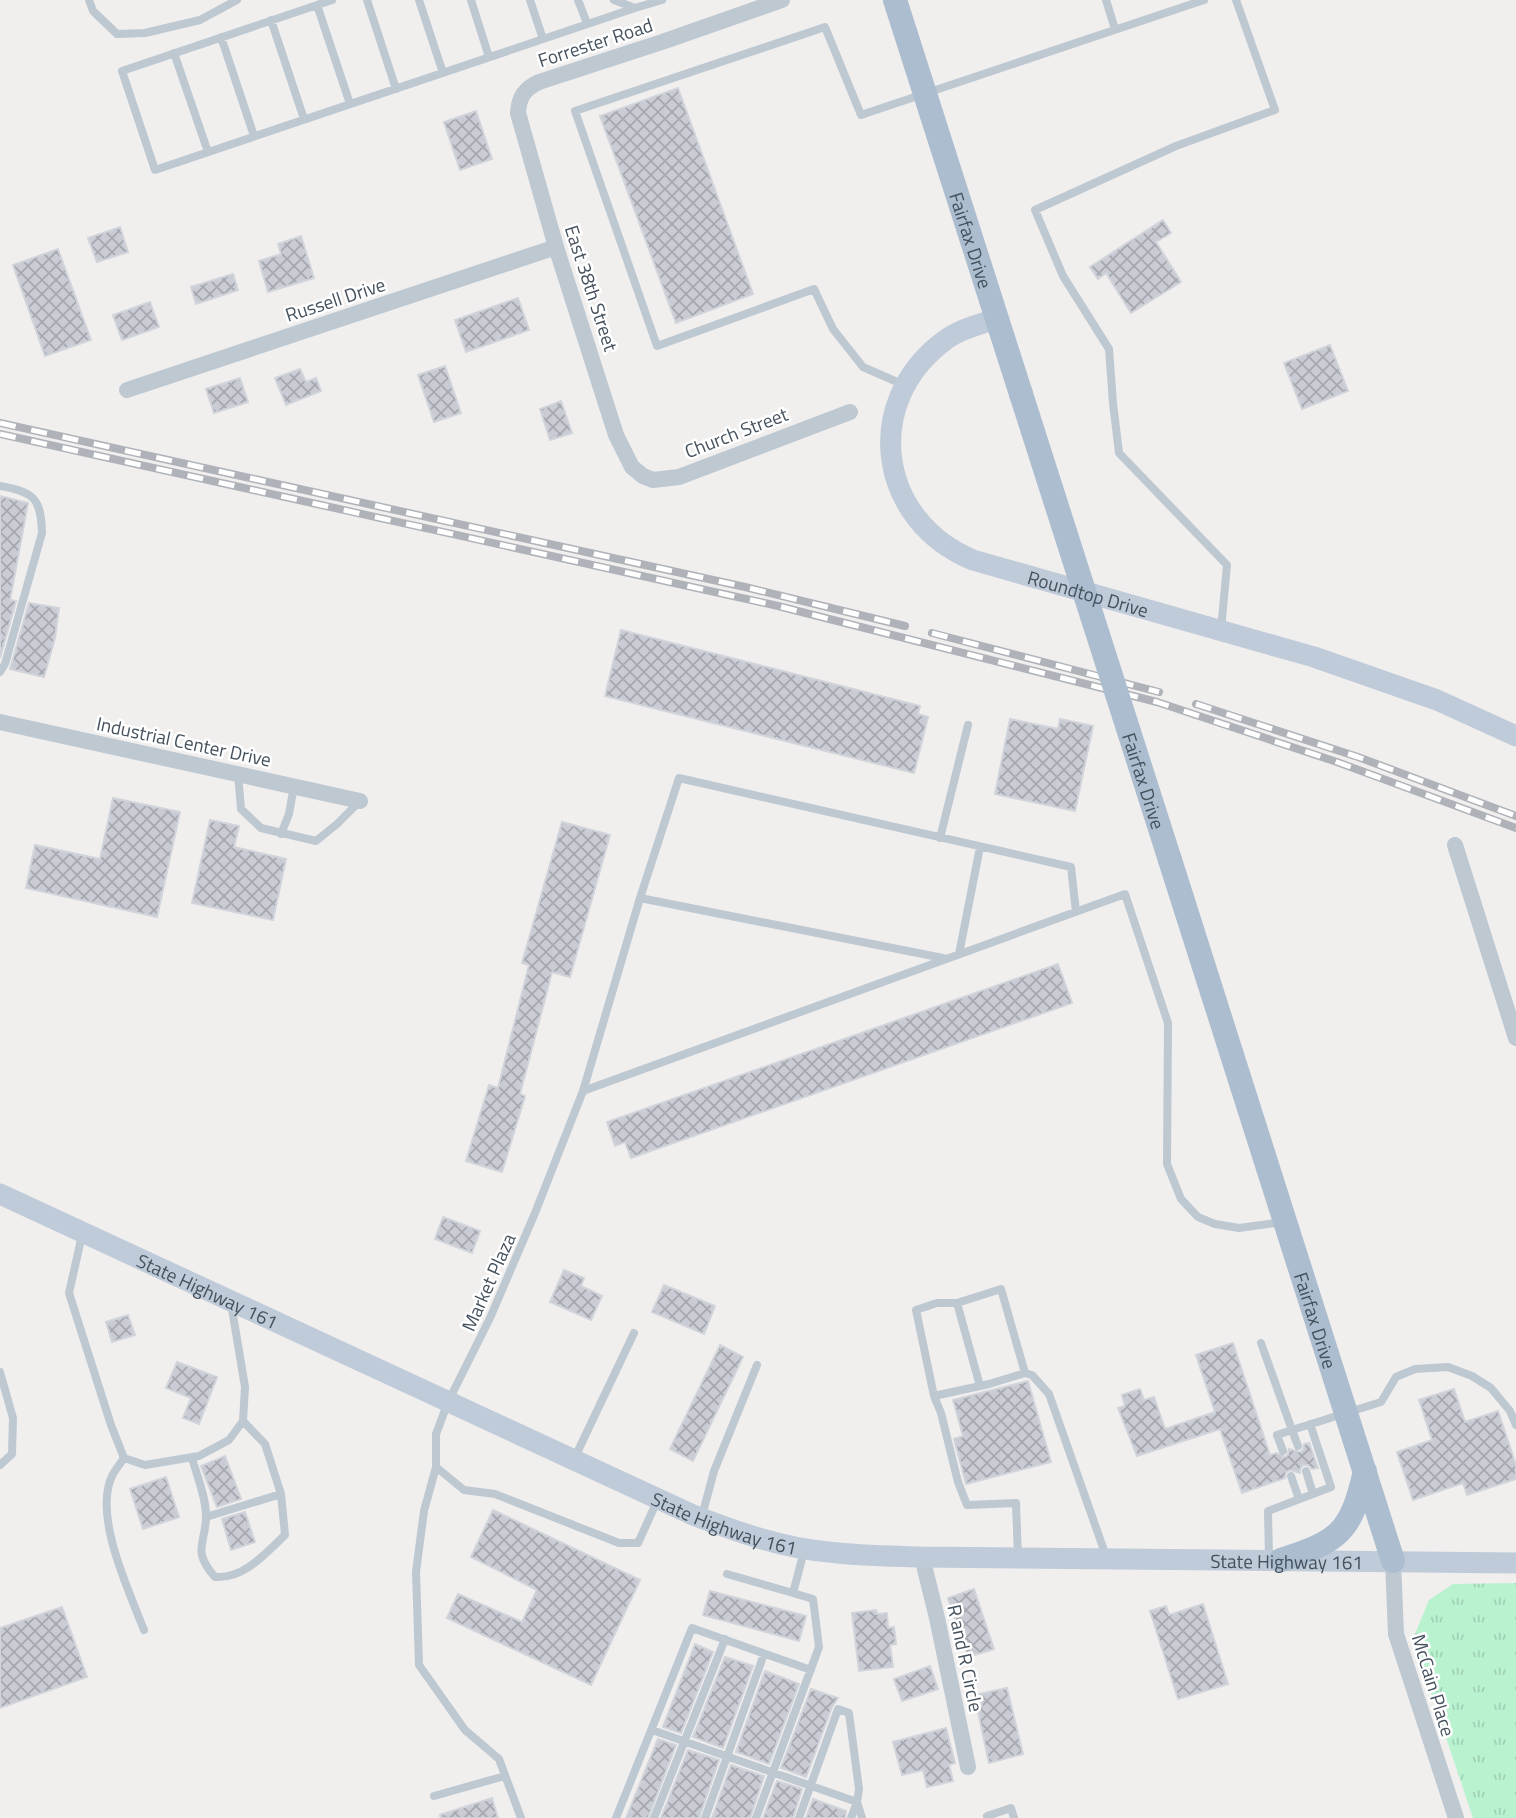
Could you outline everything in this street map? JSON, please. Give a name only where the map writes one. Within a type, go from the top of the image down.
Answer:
[{"type":"main road","name":"Fairfax Drive","points":[[895,0],[1393,1561]]},
{"type":"main road","name":"Roundtop Drive","points":[[998,318],[956,333],[932,351],[905,385],[892,419],[890,444],[893,468],[908,507],[931,535],[955,552],[973,560],[1314,657],[1437,700],[1516,736]]},
{"type":"main road","name":"State Highway 161","points":[[0,1194],[658,1499],[741,1534],[828,1552],[922,1557],[1516,1563]]},
{"type":"main road","points":[[1275,1560],[1317,1549],[1345,1527],[1358,1502],[1365,1470]]},
{"type":"street","name":"Forrester Road","points":[[517,113],[522,94],[539,82],[782,0]]},
{"type":"street","name":"East 38th Street","points":[[517,113],[556,247],[616,435],[636,472]]},
{"type":"street","name":"Russell Drive","points":[[127,390],[556,247]]},
{"type":"street","name":"Church Street","points":[[636,472],[653,480],[679,477],[850,412]]},
{"type":"street","name":"Industrial Center Drive","points":[[0,722],[360,801]]},
{"type":"street","points":[[1455,845],[1516,1038]]},
{"type":"street","name":"R and R Circle","points":[[922,1557],[968,1767]]},
{"type":"street","name":"McCain Place","points":[[1393,1561],[1396,1634],[1456,1818]]},
{"type":"lane","points":[[89,0],[93,11],[117,34],[145,33],[201,20],[237,0]]},
{"type":"lane","points":[[332,0],[122,71],[155,170],[586,23],[662,0]]},
{"type":"lane","points":[[367,0],[396,89]]},
{"type":"lane","points":[[419,0],[443,73]]},
{"type":"lane","points":[[471,0],[489,57]]},
{"type":"lane","points":[[530,0],[543,39]]},
{"type":"lane","points":[[578,0],[586,23]]},
{"type":"lane","points":[[614,0],[635,8]]},
{"type":"lane","points":[[1106,0],[1115,29]]},
{"type":"lane","points":[[905,385],[863,367],[833,329],[814,289],[657,346],[575,111],[825,27],[860,115],[1204,0]]},
{"type":"lane","points":[[1221,630],[1227,565],[1119,453],[1109,349],[1063,276],[1035,209],[1176,146],[1275,110],[1236,0]]},
{"type":"lane","points":[[317,5],[350,104]]},
{"type":"lane","points":[[271,20],[304,119]]},
{"type":"lane","points":[[221,37],[254,136]]},
{"type":"lane","points":[[173,53],[208,152]]},
{"type":"lane","points":[[0,486],[20,490],[35,498],[41,513],[43,533],[5,664],[0,672]]},
{"type":"lane","points":[[968,725],[940,838],[1071,867],[1076,912]]},
{"type":"lane","points":[[238,774],[241,809],[261,828],[281,834],[316,841],[360,801]]},
{"type":"lane","name":"Market Plaza","points":[[521,1818],[499,1759],[465,1730],[419,1665],[416,1572],[424,1511],[436,1467],[436,1434],[448,1402],[490,1318],[583,1091],[679,778],[940,838]]},
{"type":"lane","points":[[281,834],[289,814],[294,786]]},
{"type":"lane","points":[[959,954],[980,847]]},
{"type":"lane","points":[[583,1091],[1125,894],[1168,1023],[1167,1164],[1181,1199],[1198,1217],[1215,1224],[1239,1228],[1286,1222]]},
{"type":"lane","points":[[640,898],[945,959]]},
{"type":"lane","points":[[83,1233],[69,1293],[124,1458]]},
{"type":"lane","points":[[1018,1558],[1016,1503],[967,1505],[958,1482],[942,1413],[934,1396],[916,1310],[937,1303],[957,1303],[1001,1289],[1025,1373]]},
{"type":"lane","points":[[124,1458],[145,1465],[199,1457],[229,1440],[243,1421],[245,1387],[230,1301]]},
{"type":"lane","points":[[957,1303],[980,1386]]},
{"type":"lane","points":[[574,1460],[634,1334]]},
{"type":"lane","points":[[1261,1343],[1297,1446]]},
{"type":"lane","points":[[701,1518],[714,1471],[757,1365]]},
{"type":"lane","points":[[1283,1451],[1278,1436],[1381,1402],[1396,1377],[1415,1369],[1448,1367],[1472,1376],[1490,1388],[1510,1411],[1516,1425]]},
{"type":"lane","points":[[0,1372],[13,1418],[12,1454],[0,1465]]},
{"type":"lane","points":[[934,1396],[1025,1373],[1032,1376],[1049,1394],[1107,1559]]},
{"type":"lane","points":[[192,1458],[204,1499],[206,1517],[200,1547],[207,1567],[215,1577],[225,1577],[253,1566],[285,1535],[281,1494],[265,1444],[243,1421]]},
{"type":"lane","points":[[1275,1560],[1268,1511],[1331,1487],[1310,1424]]},
{"type":"lane","points":[[124,1458],[111,1478],[106,1508],[124,1577],[144,1630]]},
{"type":"lane","points":[[436,1467],[464,1490],[495,1494],[619,1543],[638,1543],[658,1499]]},
{"type":"lane","points":[[1306,1471],[1313,1494]]},
{"type":"lane","points":[[1291,1476],[1299,1499]]},
{"type":"lane","points":[[206,1517],[281,1494]]},
{"type":"lane","points":[[793,1593],[805,1548]]},
{"type":"lane","points":[[727,1574],[813,1599],[819,1647],[756,1818]]},
{"type":"lane","points":[[616,1818],[692,1628],[811,1670]]},
{"type":"lane","points":[[654,1818],[724,1639]]},
{"type":"lane","points":[[705,1818],[764,1654]]},
{"type":"lane","points":[[799,1818],[838,1709],[849,1713],[859,1789],[851,1818]]},
{"type":"lane","points":[[652,1730],[857,1802]]},
{"type":"lane","points":[[434,1796],[505,1776]]},
{"type":"lane","points":[[857,1802],[862,1818]]},
{"type":"lane","points":[[988,1818],[987,1815],[1011,1808],[1014,1818]]},
{"type":"green space","points":[[1516,1583],[1516,1818],[1473,1818],[1413,1639],[1429,1600],[1453,1584]]},
{"type":"building","points":[[678,88],[753,294],[676,323],[600,116]]},
{"type":"building","points":[[476,111],[492,159],[460,170],[444,122]]},
{"type":"building","points":[[1163,220],[1171,233],[1156,242],[1181,282],[1131,313],[1106,273],[1098,279],[1090,267]]},
{"type":"building","points":[[120,227],[128,252],[97,262],[88,238]]},
{"type":"building","points":[[301,236],[314,278],[268,292],[259,261],[281,254],[278,244]]},
{"type":"building","points":[[58,249],[91,340],[45,356],[13,265]]},
{"type":"building","points":[[233,274],[238,290],[196,304],[191,287]]},
{"type":"building","points":[[518,298],[529,330],[466,352],[455,320]]},
{"type":"building","points":[[150,302],[159,327],[122,340],[113,315]]},
{"type":"building","points":[[1330,345],[1348,391],[1302,409],[1284,363]]},
{"type":"building","points":[[445,366],[461,413],[434,422],[418,375]]},
{"type":"building","points":[[300,369],[306,382],[316,378],[321,391],[286,405],[275,378]]},
{"type":"building","points":[[240,378],[248,402],[214,413],[206,389]]},
{"type":"building","points":[[561,401],[572,433],[550,440],[540,409]]},
{"type":"building","points":[[0,496],[28,503],[10,600],[16,601],[0,658]]},
{"type":"building","points":[[29,603],[59,608],[55,638],[44,677],[10,669]]},
{"type":"building","points":[[621,630],[920,706],[918,714],[928,717],[914,773],[605,696]]},
{"type":"building","points":[[1010,719],[1058,729],[1060,719],[1093,726],[1075,811],[995,794]]},
{"type":"building","points":[[113,798],[180,812],[157,917],[26,888],[35,845],[100,859]]},
{"type":"building","points":[[210,820],[239,826],[234,847],[286,859],[273,920],[192,903]]},
{"type":"building","points":[[562,822],[610,835],[570,977],[552,972],[520,1094],[525,1096],[502,1172],[466,1161],[489,1085],[498,1088],[529,965],[522,963]]},
{"type":"building","points":[[1058,964],[1072,1003],[631,1158],[625,1142],[615,1146],[607,1122]]},
{"type":"building","points":[[443,1217],[480,1231],[472,1253],[435,1239]]},
{"type":"building","points":[[564,1270],[584,1278],[581,1286],[602,1296],[591,1320],[550,1302]]},
{"type":"building","points":[[664,1285],[715,1306],[704,1334],[652,1312]]},
{"type":"building","points":[[128,1315],[135,1335],[112,1342],[106,1322]]},
{"type":"building","points":[[1233,1343],[1270,1455],[1277,1453],[1285,1457],[1289,1449],[1300,1452],[1304,1444],[1309,1443],[1318,1468],[1312,1469],[1303,1465],[1300,1473],[1290,1470],[1286,1472],[1285,1478],[1242,1493],[1220,1429],[1137,1456],[1118,1408],[1125,1406],[1122,1395],[1140,1389],[1144,1400],[1154,1397],[1165,1429],[1215,1412],[1196,1355]]},
{"type":"building","points":[[720,1345],[743,1357],[693,1461],[670,1449]]},
{"type":"building","points":[[177,1362],[217,1377],[199,1424],[183,1418],[191,1398],[166,1388]]},
{"type":"building","points":[[1028,1381],[1051,1462],[966,1484],[954,1439],[963,1436],[953,1400]]},
{"type":"building","points":[[1454,1389],[1465,1422],[1498,1411],[1516,1465],[1516,1479],[1467,1495],[1463,1483],[1413,1500],[1397,1452],[1432,1440],[1419,1400]]},
{"type":"building","points":[[225,1456],[241,1499],[217,1507],[201,1466]]},
{"type":"building","points":[[166,1477],[179,1517],[143,1529],[130,1489]]},
{"type":"building","points":[[493,1510],[640,1580],[591,1685],[447,1618],[458,1594],[522,1622],[537,1590],[471,1557]]},
{"type":"building","points":[[245,1512],[255,1542],[231,1550],[222,1519]]},
{"type":"building","points":[[974,1589],[994,1649],[968,1657],[948,1598]]},
{"type":"building","points":[[710,1591],[806,1616],[799,1641],[703,1615]]},
{"type":"building","points":[[1203,1604],[1228,1684],[1178,1699],[1150,1611],[1166,1606],[1169,1615]]},
{"type":"building","points":[[62,1607],[87,1677],[0,1708],[0,1628]]},
{"type":"building","points":[[876,1610],[877,1614],[887,1613],[888,1628],[894,1627],[896,1644],[890,1645],[893,1667],[859,1671],[852,1613]]},
{"type":"building","points":[[695,1644],[713,1652],[681,1733],[663,1727]]},
{"type":"building","points":[[725,1657],[753,1666],[723,1748],[693,1737]]},
{"type":"building","points":[[930,1666],[938,1689],[902,1701],[894,1679]]},
{"type":"building","points":[[765,1671],[799,1684],[769,1764],[736,1752]]},
{"type":"building","points":[[1007,1688],[1023,1754],[989,1763],[977,1707],[982,1706],[979,1694]]},
{"type":"building","points":[[811,1689],[838,1698],[832,1707],[806,1777],[781,1768]]},
{"type":"building","points":[[946,1728],[955,1763],[949,1765],[953,1781],[927,1787],[923,1770],[902,1775],[893,1742]]},
{"type":"building","points":[[658,1739],[676,1745],[648,1818],[626,1818]]},
{"type":"building","points":[[688,1750],[719,1760],[699,1818],[661,1818]]},
{"type":"building","points":[[731,1765],[764,1776],[750,1818],[712,1818]]},
{"type":"building","points":[[777,1781],[802,1789],[793,1818],[763,1818]]},
{"type":"building","points":[[492,1798],[498,1818],[441,1818],[440,1815]]},
{"type":"building","points":[[813,1799],[846,1811],[845,1818],[806,1818]]},
{"type":"railway","points":[[0,423],[745,587],[905,626]]},
{"type":"railway","points":[[0,434],[778,606],[1157,702],[1337,762],[1516,828]]},
{"type":"railway","points":[[932,633],[1159,692]]},
{"type":"railway","points":[[1196,704],[1358,757],[1516,816]]}]
